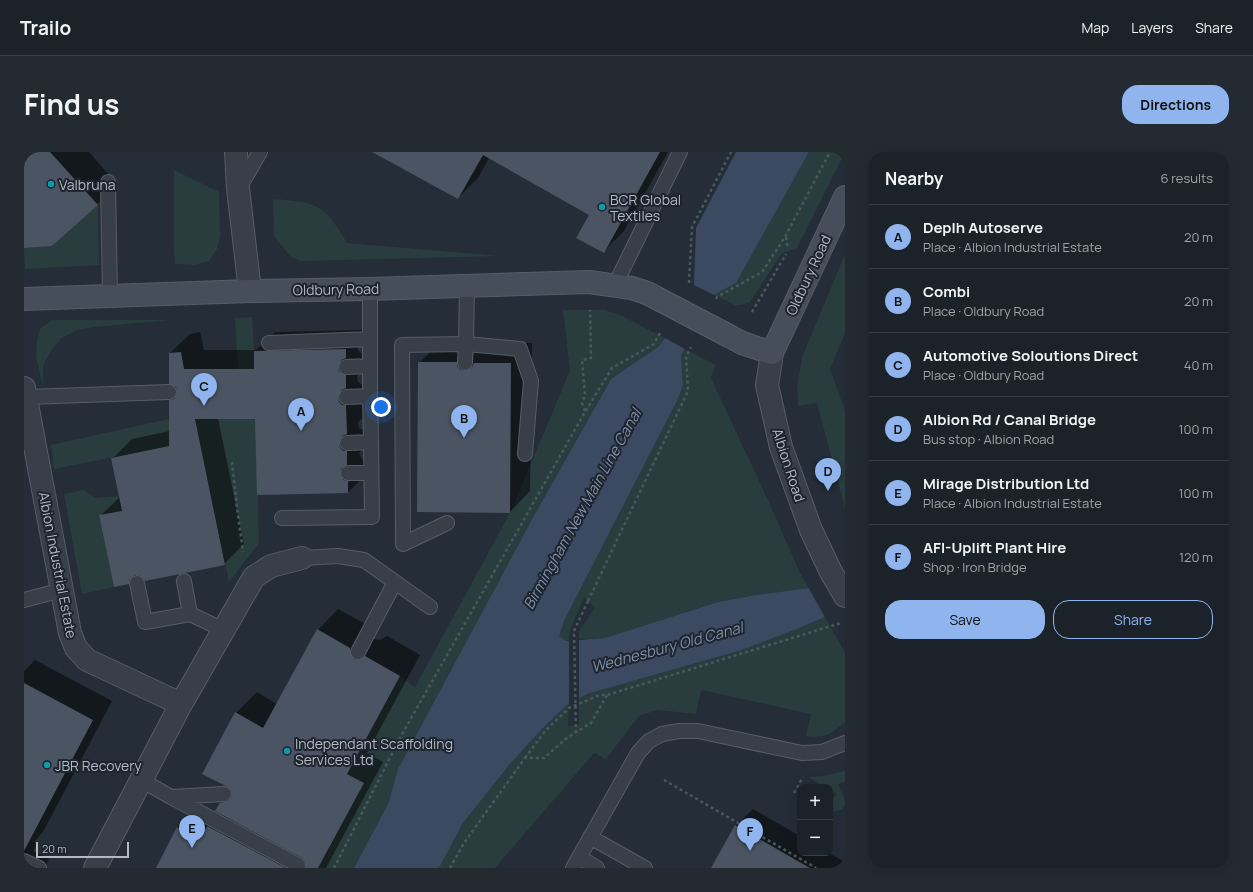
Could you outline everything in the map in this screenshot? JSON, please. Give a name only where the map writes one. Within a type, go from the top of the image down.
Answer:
[{"type":"main road","name":"Oldbury Road","points":[[24,299],[589,282],[632,288],[647,294],[742,343],[772,353],[845,197]]},
{"type":"street","points":[[236,152],[238,188],[250,291]]},
{"type":"street","name":"Albion Road","points":[[772,353],[767,385],[781,447],[811,530],[830,572],[845,596]]},
{"type":"street","name":"Albion Industrial Estate","points":[[25,392],[70,633],[76,648],[88,660],[181,704]]},
{"type":"street","points":[[98,867],[181,704],[254,577],[271,566],[302,558]]},
{"type":"lane","points":[[238,188],[260,152]]},
{"type":"lane","points":[[614,285],[680,152]]},
{"type":"lane","points":[[108,182],[110,296]]},
{"type":"lane","points":[[465,363],[467,286]]},
{"type":"lane","points":[[282,518],[372,517],[370,289]]},
{"type":"lane","points":[[269,343],[370,339]]},
{"type":"lane","points":[[447,523],[403,544],[402,345],[466,344],[520,349],[531,381],[525,454]]},
{"type":"lane","points":[[346,367],[370,366]]},
{"type":"lane","points":[[25,392],[169,392]]},
{"type":"lane","points":[[346,397],[370,396]]},
{"type":"lane","points":[[347,443],[371,442]]},
{"type":"lane","points":[[348,474],[371,473]]},
{"type":"lane","points":[[302,558],[338,556],[364,560],[430,607]]},
{"type":"lane","points":[[184,581],[190,614]]},
{"type":"lane","points":[[358,652],[395,582]]},
{"type":"lane","points":[[137,583],[145,622],[190,614],[224,630]]},
{"type":"lane","points":[[24,600],[62,590]]},
{"type":"lane","points":[[597,868],[576,863],[638,753],[649,741],[662,734],[678,731],[698,730],[802,753],[822,752],[845,743]]},
{"type":"lane","points":[[141,780],[298,865]]},
{"type":"lane","points":[[171,796],[224,794]]},
{"type":"lane","points":[[590,836],[645,868]]},
{"type":"lane","points":[[24,861],[39,868]]},
{"type":"path","points":[[714,303],[717,297],[762,272],[785,236],[830,152]]},
{"type":"path","points":[[752,312],[789,249],[785,236]]},
{"type":"path","points":[[334,868],[401,736],[585,412],[582,403],[584,396],[582,360],[591,358],[590,304]]},
{"type":"path","points":[[576,733],[574,631],[688,391],[686,357],[693,344]]},
{"type":"path","points":[[232,462],[243,552],[254,577]]},
{"type":"path","points":[[450,868],[464,843],[525,758],[546,730],[569,708],[600,695],[607,695],[845,622]]},
{"type":"path","points":[[525,758],[544,758],[568,737],[591,723],[607,695]]},
{"type":"path","points":[[664,780],[816,868]]},
{"type":"shaded area","points":[[809,152],[845,152],[797,248],[782,253],[750,302],[735,305],[714,295],[736,283]]},
{"type":"shaded area","points":[[174,170],[219,192],[220,236],[217,249],[209,261],[195,265],[175,264]]},
{"type":"shaded area","points":[[273,199],[299,202],[318,207],[333,221],[347,243],[500,256],[301,261],[291,257],[274,236]]},
{"type":"shaded area","points":[[98,205],[99,265],[25,269],[24,248],[52,246]]},
{"type":"shaded area","points":[[845,254],[845,333],[830,369],[845,411],[845,508],[817,403],[798,406],[797,385],[803,355]]},
{"type":"shaded area","points":[[563,310],[604,310],[620,315],[665,338],[659,346],[611,379],[531,521],[398,769],[388,804],[354,868],[318,868],[363,783],[347,774],[400,676],[415,687],[510,513],[570,371]]},
{"type":"shaded area","points":[[252,317],[259,543],[229,582],[199,440],[54,469],[51,445],[169,419],[238,419],[238,369],[235,318]]},
{"type":"shaded area","points":[[52,320],[171,320],[94,327],[77,330],[61,338],[51,351],[43,366],[43,387],[36,356],[37,341],[40,329]]},
{"type":"shaded area","points":[[685,349],[716,365],[711,378],[800,573],[809,588],[718,602],[605,638],[579,639],[579,631],[595,608],[584,597],[570,630],[569,640],[566,641],[558,636],[564,621],[678,399],[683,385],[681,356]]},
{"type":"shaded area","points":[[84,490],[95,498],[118,496],[122,511],[99,516],[114,587],[82,594],[64,494]]},
{"type":"shaded area","points":[[825,617],[845,653],[845,722],[827,735],[818,737],[806,736],[811,714],[701,690],[696,714],[657,710],[639,716],[606,759],[594,753],[495,868],[439,868],[463,823],[510,764],[539,732],[567,705],[569,704],[568,726],[579,725],[579,698],[587,694],[742,650]]},
{"type":"shaded area","points":[[845,771],[845,781],[838,785],[845,799],[845,806],[841,810],[833,811],[833,800],[836,794],[833,792],[833,784],[820,784],[808,777],[823,776]]},
{"type":"water","points":[[736,152],[809,152],[736,283],[714,295],[681,356],[683,385],[678,399],[564,621],[559,636],[566,641],[605,638],[718,602],[809,588],[845,580],[845,613],[825,617],[742,650],[587,694],[567,705],[539,732],[510,764],[463,823],[439,868],[354,868],[388,804],[398,769],[531,521],[611,379],[659,346],[665,338],[694,285],[696,228]]},
{"type":"pier","points":[[692,284],[716,296],[687,350],[663,337]]},
{"type":"pier","points":[[845,578],[845,615],[826,619],[808,587]]},
{"type":"pier","points":[[579,637],[579,700],[569,706],[569,638]]},
{"type":"building","name":"Valbruna","points":[[24,152],[50,152],[98,205],[52,246],[24,248]]},
{"type":"building","name":"BCR Global Textiles","points":[[372,152],[660,152],[604,253],[576,238],[589,215],[483,155],[458,199]]},
{"type":"building","points":[[346,349],[346,358],[341,360],[338,367],[339,372],[346,375],[346,388],[341,390],[338,397],[339,402],[342,405],[346,405],[347,434],[342,436],[339,443],[340,448],[343,451],[347,451],[347,465],[341,468],[340,473],[343,480],[348,481],[348,493],[257,495],[255,419],[195,419],[225,565],[145,581],[140,575],[135,575],[129,580],[129,584],[114,587],[99,515],[122,511],[111,458],[169,446],[169,400],[174,399],[177,392],[176,387],[169,384],[169,353],[181,352],[184,369],[254,369],[254,351]]},
{"type":"building","points":[[418,362],[457,362],[457,366],[460,370],[465,371],[472,368],[474,363],[511,363],[510,513],[417,512]]},
{"type":"building","name":"Independant Scaffolding Services Ltd","points":[[317,629],[350,648],[350,653],[354,659],[359,660],[365,656],[400,676],[347,774],[364,783],[318,868],[306,868],[305,861],[302,858],[215,811],[220,803],[228,801],[231,798],[231,790],[202,774],[235,712],[263,728]]},
{"type":"building","name":"JBR Recovery","points":[[24,683],[93,720],[24,851]]},
{"type":"building","points":[[735,825],[810,868],[711,868]]},
{"type":"building","points":[[207,826],[286,868],[156,868],[177,827],[200,839]]},
{"type":"place","name":"Valbruna","points":[[51,184]]},
{"type":"place","name":"BCR Global Textiles","points":[[602,207]]},
{"type":"place","name":"Automotive Soloutions Direct","points":[[204,406]]},
{"type":"place","name":"Deplh Autoserve","points":[[301,431]]},
{"type":"place","name":"Combi","points":[[464,438]]},
{"type":"place","name":"Albion Rd / Canal Bridge","points":[[828,491]]},
{"type":"place","name":"Independant Scaffolding Services Ltd","points":[[287,751]]},
{"type":"place","name":"JBR Recovery","points":[[47,765]]},
{"type":"place","name":"Mirage Distribution Ltd","points":[[192,848]]},
{"type":"place","name":"AFI-Uplift Plant Hire","points":[[750,851]]},
{"type":"water label","name":"Birmingham New Main Line Canal","points":[[582,509]]},
{"type":"water label","name":"Wednesbury Old Canal","points":[[667,647]]}]
